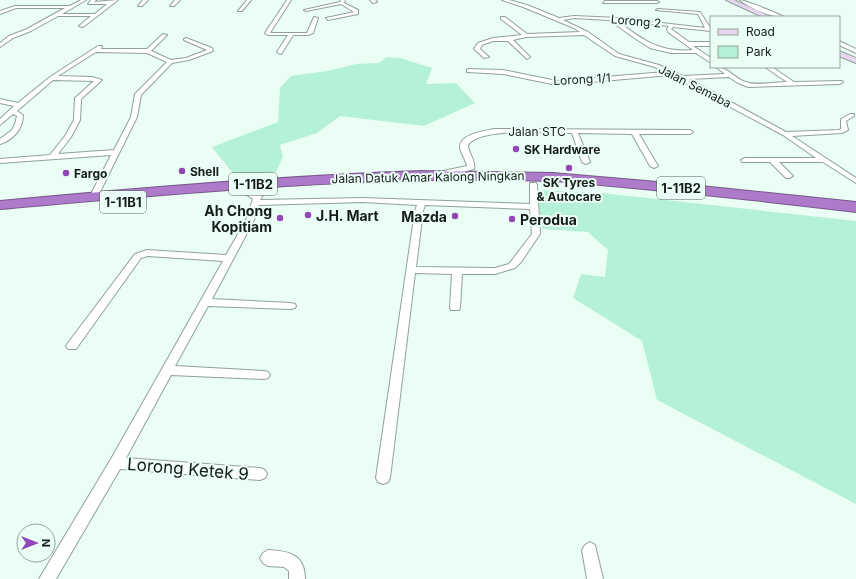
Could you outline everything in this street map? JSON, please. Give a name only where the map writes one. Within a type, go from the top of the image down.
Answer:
[{"type":"highway","name":"Jalan Datuk Amar Kalong Ningkan","points":[[0,205],[94,196],[321,179],[420,175],[506,176],[553,177],[856,216]]},
{"type":"highway","name":"Jalan Datuk Amar Kalong Ningkan","points":[[0,211],[255,196],[379,183],[458,182],[682,194],[856,207]]},
{"type":"main road","points":[[721,0],[757,16]]},
{"type":"main road","points":[[729,0],[766,16]]},
{"type":"main road","points":[[840,49],[856,56]]},
{"type":"main road","points":[[840,53],[856,61]]},
{"type":"street","points":[[0,45],[11,37],[30,30],[84,0]]},
{"type":"street","points":[[94,0],[90,3],[114,1]]},
{"type":"street","points":[[140,5],[146,0]]},
{"type":"street","points":[[172,4],[178,0]]},
{"type":"street","points":[[240,10],[249,0]]},
{"type":"street","points":[[290,0],[267,33],[309,34],[316,18]]},
{"type":"street","name":"Jalan Semaba","points":[[504,0],[561,19],[586,33],[609,51],[617,55],[657,66],[672,72],[785,134],[856,181]]},
{"type":"street","points":[[742,0],[754,7],[780,16]]},
{"type":"street","points":[[81,26],[114,1]]},
{"type":"street","points":[[306,10],[342,1],[356,11],[356,13],[328,19]]},
{"type":"street","points":[[604,1],[657,2]]},
{"type":"street","points":[[604,1],[609,8]]},
{"type":"street","points":[[0,12],[15,7],[72,7]]},
{"type":"street","points":[[658,10],[700,13],[710,29]]},
{"type":"street","points":[[614,13],[619,19]]},
{"type":"street","points":[[59,14],[96,14]]},
{"type":"street","name":"Lorong 2","points":[[561,19],[578,17],[611,18],[710,29]]},
{"type":"street","points":[[503,18],[526,36]]},
{"type":"street","points":[[611,18],[640,40],[661,50],[671,52],[698,52]]},
{"type":"street","points":[[672,25],[670,31],[710,60]]},
{"type":"street","points":[[486,57],[477,49],[480,44],[493,40],[526,36],[586,33]]},
{"type":"street","points":[[280,52],[291,34]]},
{"type":"street","points":[[148,51],[165,35]]},
{"type":"street","points":[[94,196],[134,117],[138,94],[170,62],[186,59],[210,51],[186,39]]},
{"type":"street","points":[[509,39],[526,57]]},
{"type":"street","points":[[0,123],[12,111],[52,78],[105,43]]},
{"type":"street","points":[[840,43],[856,51]]},
{"type":"street","points":[[687,44],[710,44]]},
{"type":"street","points":[[95,50],[148,51],[170,62]]},
{"type":"street","points":[[720,68],[748,86],[840,82]]},
{"type":"street","points":[[770,68],[794,84]]},
{"type":"street","name":"Lorong 1/1","points":[[469,71],[503,72],[557,83],[672,72]]},
{"type":"street","points":[[682,78],[729,75]]},
{"type":"street","points":[[52,78],[99,80],[78,98],[77,120],[68,137],[52,157]]},
{"type":"street","points":[[0,101],[19,105]]},
{"type":"street","points":[[0,142],[11,136],[18,126],[20,115],[12,111]]},
{"type":"street","points":[[785,134],[840,132],[845,130],[843,120],[852,115]]},
{"type":"street","name":"Jalan STC","points":[[471,167],[470,160],[464,146],[467,140],[475,136],[501,131],[690,132]]},
{"type":"street","points":[[574,131],[586,162]]},
{"type":"street","points":[[634,131],[654,166]]},
{"type":"street","points":[[0,161],[117,152]]},
{"type":"street","points":[[746,160],[825,160]]},
{"type":"street","points":[[772,160],[789,176]]},
{"type":"street","points":[[420,175],[460,172],[471,167],[491,175],[506,176]]},
{"type":"street","points":[[411,270],[495,271],[512,266],[536,234],[533,185]]},
{"type":"street","points":[[47,579],[116,463],[250,220],[255,196],[534,207]]},
{"type":"street","points":[[384,478],[419,211],[422,203]]},
{"type":"street","points":[[72,346],[138,256],[147,253],[229,258]]},
{"type":"street","points":[[455,308],[457,270]]},
{"type":"street","points":[[204,302],[291,306]]},
{"type":"street","points":[[167,370],[264,375]]},
{"type":"street","name":"Lorong Ketek 9","points":[[116,463],[260,474]]},
{"type":"street","points":[[590,550],[595,579]]},
{"type":"street","points":[[268,558],[280,558],[291,562],[297,568],[297,579]]},
{"type":"green space","points":[[387,57],[400,58],[432,68],[426,84],[456,83],[475,103],[424,126],[340,116],[317,133],[280,145],[283,157],[276,172],[235,176],[212,147],[278,122],[280,88],[291,76],[327,71],[356,64],[379,63]]},
{"type":"green space","points":[[537,190],[602,193],[856,221],[856,504],[657,400],[642,341],[573,298],[581,274],[605,277],[608,250],[588,232],[542,229]]},
{"type":"place","name":"SK Hardware","points":[[516,149]]},
{"type":"place","name":"SK Tyres & Autocare","points":[[569,168]]},
{"type":"place","name":"Shell","points":[[182,171]]},
{"type":"place","name":"Fargo","points":[[66,173]]},
{"type":"place","name":"J.H. Mart","points":[[308,215]]},
{"type":"place","name":"Mazda","points":[[455,216]]},
{"type":"place","name":"Ah Chong Kopitiam","points":[[280,218]]},
{"type":"place","name":"Perodua","points":[[512,219]]}]
